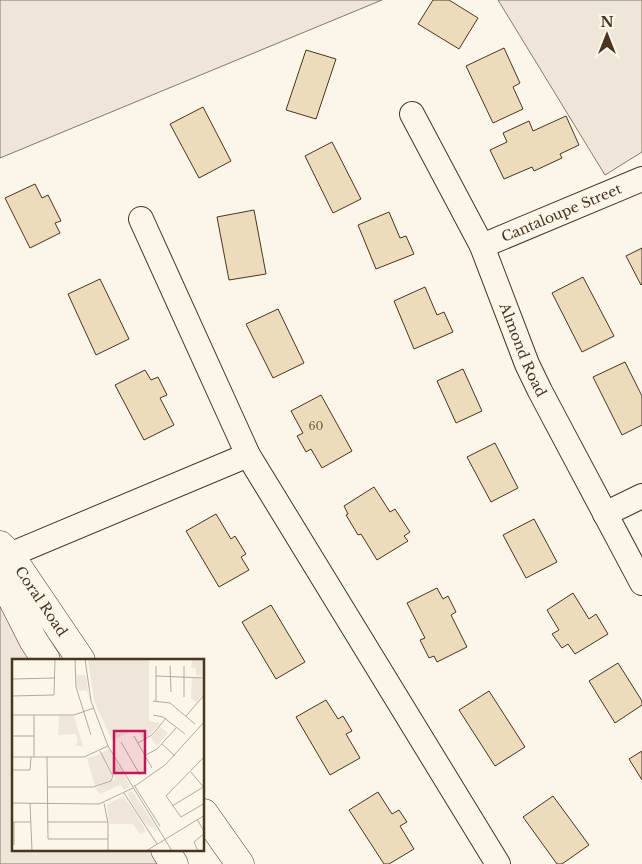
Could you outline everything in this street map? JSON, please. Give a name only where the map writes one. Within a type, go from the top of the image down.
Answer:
[{"type":"main road","name":"Coral Road","points":[[2,559],[33,640],[45,659]]},
{"type":"main road","name":"Coral Road","points":[[2,559],[80,659]]},
{"type":"main road","points":[[205,814],[240,864]]},
{"type":"main road","points":[[167,852],[174,864]]},
{"type":"street","name":"Almond Road","points":[[412,114],[482,246],[527,364],[642,583]]},
{"type":"street","name":"Cantaloupe Street","points":[[482,246],[642,179]]},
{"type":"street","points":[[141,219],[248,455],[498,864]]},
{"type":"street","points":[[2,559],[248,455]]},
{"type":"street","points":[[605,514],[642,496]]},
{"type":"shaded area","points":[[0,0],[382,0],[0,158]]},
{"type":"shaded area","points":[[498,0],[642,0],[642,152],[605,175]]},
{"type":"shaded area","points":[[0,597],[37,659],[12,659],[12,852],[155,852],[163,864],[0,864]]},
{"type":"building","points":[[433,0],[449,0],[478,18],[459,49],[418,24]]},
{"type":"building","points":[[504,48],[520,83],[513,87],[523,109],[493,123],[466,66]]},
{"type":"building","points":[[306,50],[336,59],[316,119],[286,110]]},
{"type":"building","points":[[203,107],[231,161],[199,178],[170,124]]},
{"type":"building","points":[[566,116],[579,145],[560,154],[562,158],[534,171],[532,167],[504,179],[490,150],[507,142],[503,133],[529,121],[533,131]]},
{"type":"building","points":[[332,142],[361,199],[333,213],[305,156]]},
{"type":"building","points":[[35,184],[42,198],[48,195],[61,221],[55,223],[60,233],[30,248],[5,198]]},
{"type":"building","points":[[254,210],[266,274],[229,280],[217,217]]},
{"type":"building","points":[[389,212],[400,238],[406,236],[414,254],[376,269],[358,225]]},
{"type":"building","points":[[642,248],[642,284],[641,285],[626,256]]},
{"type":"building","points":[[583,277],[614,336],[582,352],[552,293]]},
{"type":"building","points":[[100,279],[129,339],[96,355],[68,294]]},
{"type":"building","points":[[425,287],[437,315],[444,312],[453,332],[414,349],[394,301]]},
{"type":"building","points":[[278,309],[304,363],[273,378],[246,324]]},
{"type":"building","points":[[625,362],[642,396],[642,425],[622,435],[593,377]]},
{"type":"building","points":[[463,369],[482,411],[456,423],[437,381]]},
{"type":"building","points":[[145,370],[151,380],[158,377],[167,395],[160,398],[174,425],[144,440],[115,385]]},
{"type":"building","points":[[321,395],[352,451],[322,468],[311,449],[306,452],[297,436],[303,433],[291,411]]},
{"type":"building","points":[[495,443],[518,488],[491,502],[467,457]]},
{"type":"building","points":[[374,487],[390,512],[395,509],[410,532],[404,536],[408,541],[377,560],[361,534],[358,535],[346,515],[348,514],[344,506]]},
{"type":"building","points":[[216,514],[231,539],[235,536],[246,554],[241,557],[249,570],[219,587],[186,531]]},
{"type":"building","points":[[534,519],[557,562],[526,578],[503,535]]},
{"type":"building","points":[[437,588],[443,599],[448,596],[456,612],[451,615],[467,647],[437,662],[434,656],[429,658],[420,640],[425,638],[407,603]]},
{"type":"building","points":[[573,593],[589,619],[596,614],[608,634],[575,654],[568,644],[562,648],[552,634],[559,630],[547,610]]},
{"type":"building","points":[[271,605],[305,662],[276,679],[242,622]]},
{"type":"building","points":[[618,663],[642,701],[642,705],[615,723],[589,681]]},
{"type":"building","points":[[489,691],[525,747],[495,766],[459,710]]},
{"type":"building","points":[[326,700],[338,719],[343,716],[352,731],[346,734],[360,758],[330,775],[296,717]]},
{"type":"building","points":[[642,751],[642,780],[629,759]]},
{"type":"building","points":[[378,792],[392,814],[399,810],[407,822],[400,826],[414,849],[389,864],[384,864],[349,810]]},
{"type":"building","points":[[553,796],[589,845],[562,864],[557,864],[523,817]]}]
